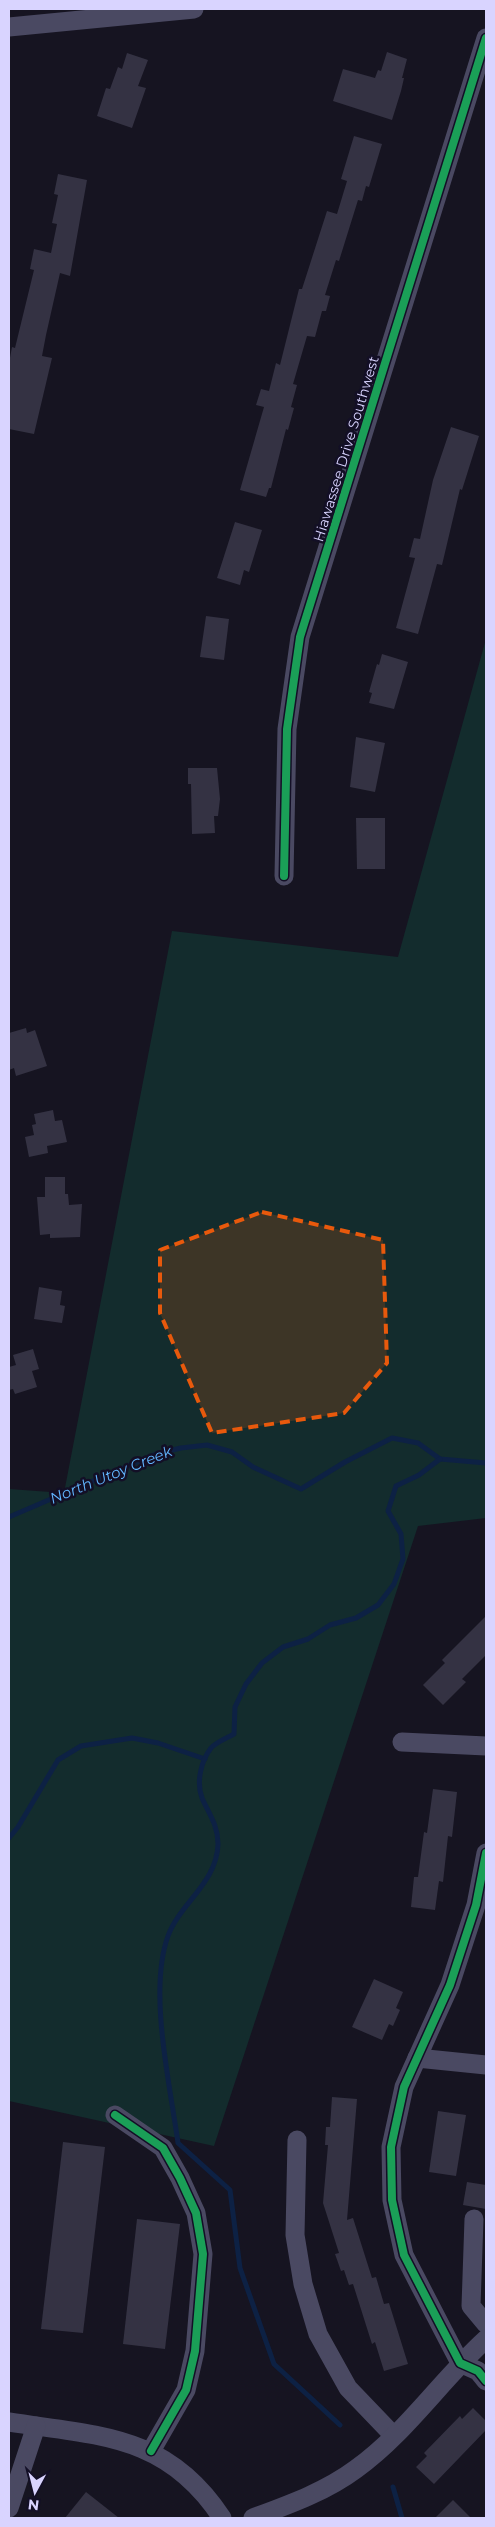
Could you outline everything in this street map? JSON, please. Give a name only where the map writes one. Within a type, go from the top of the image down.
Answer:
[{"type":"street","points":[[9,27],[194,9]]},
{"type":"street","name":"Hiawassee Drive Southwest","points":[[284,876],[286,728],[300,637],[486,38]]},
{"type":"street","points":[[402,1742],[486,1746]]},
{"type":"street","points":[[486,1853],[476,1905],[450,1985],[404,2087],[391,2147],[392,2200],[404,2255],[460,2363],[478,2371],[486,2381]]},
{"type":"street","points":[[417,2058],[486,2065]]},
{"type":"street","points":[[115,2116],[163,2148],[180,2178],[196,2213],[203,2254],[195,2351],[186,2390],[151,2451]]},
{"type":"street","points":[[297,2140],[295,2235],[303,2284],[318,2334],[348,2388],[394,2436]]},
{"type":"street","points":[[474,2219],[471,2306],[486,2324]]},
{"type":"street","points":[[253,2518],[307,2498],[348,2474],[394,2436],[460,2363],[486,2339]]},
{"type":"street","points":[[9,2422],[116,2438],[151,2451],[182,2470],[207,2495],[222,2518]]},
{"type":"street","points":[[9,2508],[36,2426]]},
{"type":"highlighted area","points":[[262,1212],[383,1240],[387,1363],[344,1413],[212,1433],[160,1313],[160,1250]]},
{"type":"green space","points":[[486,639],[486,1518],[418,1526],[214,2146],[9,2101],[9,1489],[64,1493],[172,931],[398,957]]},
{"type":"building","points":[[387,52],[407,59],[401,91],[392,120],[333,101],[343,69],[375,78],[378,70],[381,71]]},
{"type":"building","points":[[127,53],[148,60],[138,86],[146,88],[132,128],[97,116],[106,88],[110,89],[118,67],[122,69]]},
{"type":"building","points":[[354,136],[382,144],[369,187],[366,186],[362,201],[358,200],[339,261],[336,260],[325,295],[330,296],[326,311],[322,311],[315,337],[307,336],[293,384],[297,385],[291,407],[294,408],[288,430],[286,429],[271,488],[269,488],[266,497],[240,490],[264,407],[256,405],[261,389],[269,391],[276,363],[280,365],[299,289],[302,289],[327,211],[337,214],[347,181],[341,179]]},
{"type":"building","points":[[58,174],[87,180],[70,276],[60,273],[46,335],[42,356],[52,358],[34,434],[9,429],[9,363],[12,347],[15,348],[34,270],[30,269],[34,249],[51,253],[57,224],[52,223],[58,195],[54,194]]},
{"type":"building","points":[[451,427],[479,436],[462,490],[460,489],[442,565],[437,564],[418,634],[396,628],[415,558],[409,557],[414,538],[420,539],[433,480]]},
{"type":"building","points":[[235,522],[262,530],[249,572],[244,570],[240,585],[217,578]]},
{"type":"building","points":[[206,616],[229,619],[224,660],[200,657]]},
{"type":"building","points":[[382,654],[408,662],[394,709],[369,703],[372,693],[369,692]]},
{"type":"building","points":[[356,737],[385,743],[375,792],[350,787]]},
{"type":"building","points":[[188,768],[217,768],[220,799],[218,816],[214,816],[215,833],[192,834],[191,784],[188,784]]},
{"type":"building","points":[[356,818],[385,818],[385,869],[357,869]]},
{"type":"building","points":[[26,1028],[27,1033],[35,1030],[47,1066],[16,1076],[14,1068],[9,1070],[9,1033]]},
{"type":"building","points":[[53,1110],[55,1121],[62,1120],[67,1142],[47,1146],[48,1153],[29,1157],[25,1137],[34,1135],[32,1125],[36,1124],[34,1114]]},
{"type":"building","points":[[45,1177],[65,1177],[65,1194],[68,1194],[69,1205],[82,1204],[80,1237],[50,1238],[50,1234],[40,1235],[37,1197],[45,1197]]},
{"type":"building","points":[[39,1287],[62,1291],[60,1305],[65,1306],[62,1323],[34,1319]]},
{"type":"building","points":[[33,1349],[39,1369],[32,1371],[37,1387],[15,1394],[13,1389],[9,1390],[9,1367],[16,1365],[13,1355]]},
{"type":"building","points":[[486,1616],[486,1655],[462,1679],[466,1682],[443,1705],[423,1685],[445,1663],[442,1660]]},
{"type":"building","points":[[433,1789],[457,1792],[452,1837],[448,1836],[443,1882],[439,1881],[435,1910],[411,1907],[414,1877],[418,1877],[424,1832],[427,1833]]},
{"type":"building","points":[[374,1979],[403,1992],[396,2008],[400,2010],[393,2026],[389,2024],[382,2040],[352,2027]]},
{"type":"building","points":[[332,2097],[357,2099],[347,2220],[353,2218],[372,2278],[376,2277],[384,2304],[389,2303],[408,2364],[384,2371],[375,2342],[372,2344],[353,2284],[349,2285],[344,2270],[341,2271],[335,2254],[339,2253],[323,2203],[328,2145],[325,2145],[326,2127],[330,2127]]},
{"type":"building","points":[[438,2111],[466,2115],[456,2176],[429,2172]]},
{"type":"building","points":[[63,2142],[105,2147],[83,2333],[41,2329]]},
{"type":"building","points":[[467,2182],[486,2185],[486,2209],[463,2205]]},
{"type":"building","points":[[137,2219],[180,2224],[165,2349],[123,2344]]},
{"type":"building","points":[[473,2408],[486,2421],[486,2430],[434,2484],[416,2467],[427,2456],[424,2453],[460,2416],[462,2419]]},
{"type":"building","points":[[86,2492],[119,2518],[65,2518]]},
{"type":"building","points":[[453,2500],[471,2518],[435,2518]]},
{"type":"waterway","name":"North Utoy Creek","points":[[9,1517],[156,1454],[181,1448],[207,1445],[232,1452],[253,1467],[301,1489],[345,1462],[392,1438],[418,1443],[440,1459],[486,1463]]},
{"type":"waterway","points":[[340,2425],[274,2364],[240,2268],[230,2190],[178,2143],[162,2038],[160,2010],[162,1958],[168,1936],[174,1924],[205,1882],[216,1858],[218,1837],[213,1820],[202,1798],[199,1785],[200,1772],[207,1753],[216,1744],[234,1734],[235,1707],[246,1684],[262,1663],[283,1647],[308,1639],[330,1625],[356,1618],[378,1605],[394,1584],[403,1559],[401,1534],[388,1511],[396,1486],[419,1475],[440,1459]]},
{"type":"waterway","points":[[9,1838],[18,1827],[58,1760],[81,1746],[132,1738],[158,1743],[205,1759]]},
{"type":"waterway","points":[[393,2487],[402,2518]]},
{"type":"cycle path","points":[[284,876],[287,729],[300,637],[486,38]]},
{"type":"cycle path","points":[[486,1853],[476,1905],[450,1985],[404,2087],[391,2147],[392,2200],[404,2255],[460,2363],[478,2371],[486,2381]]},
{"type":"cycle path","points":[[115,2115],[163,2148],[180,2178],[196,2213],[203,2254],[195,2351],[186,2390],[151,2451]]}]
